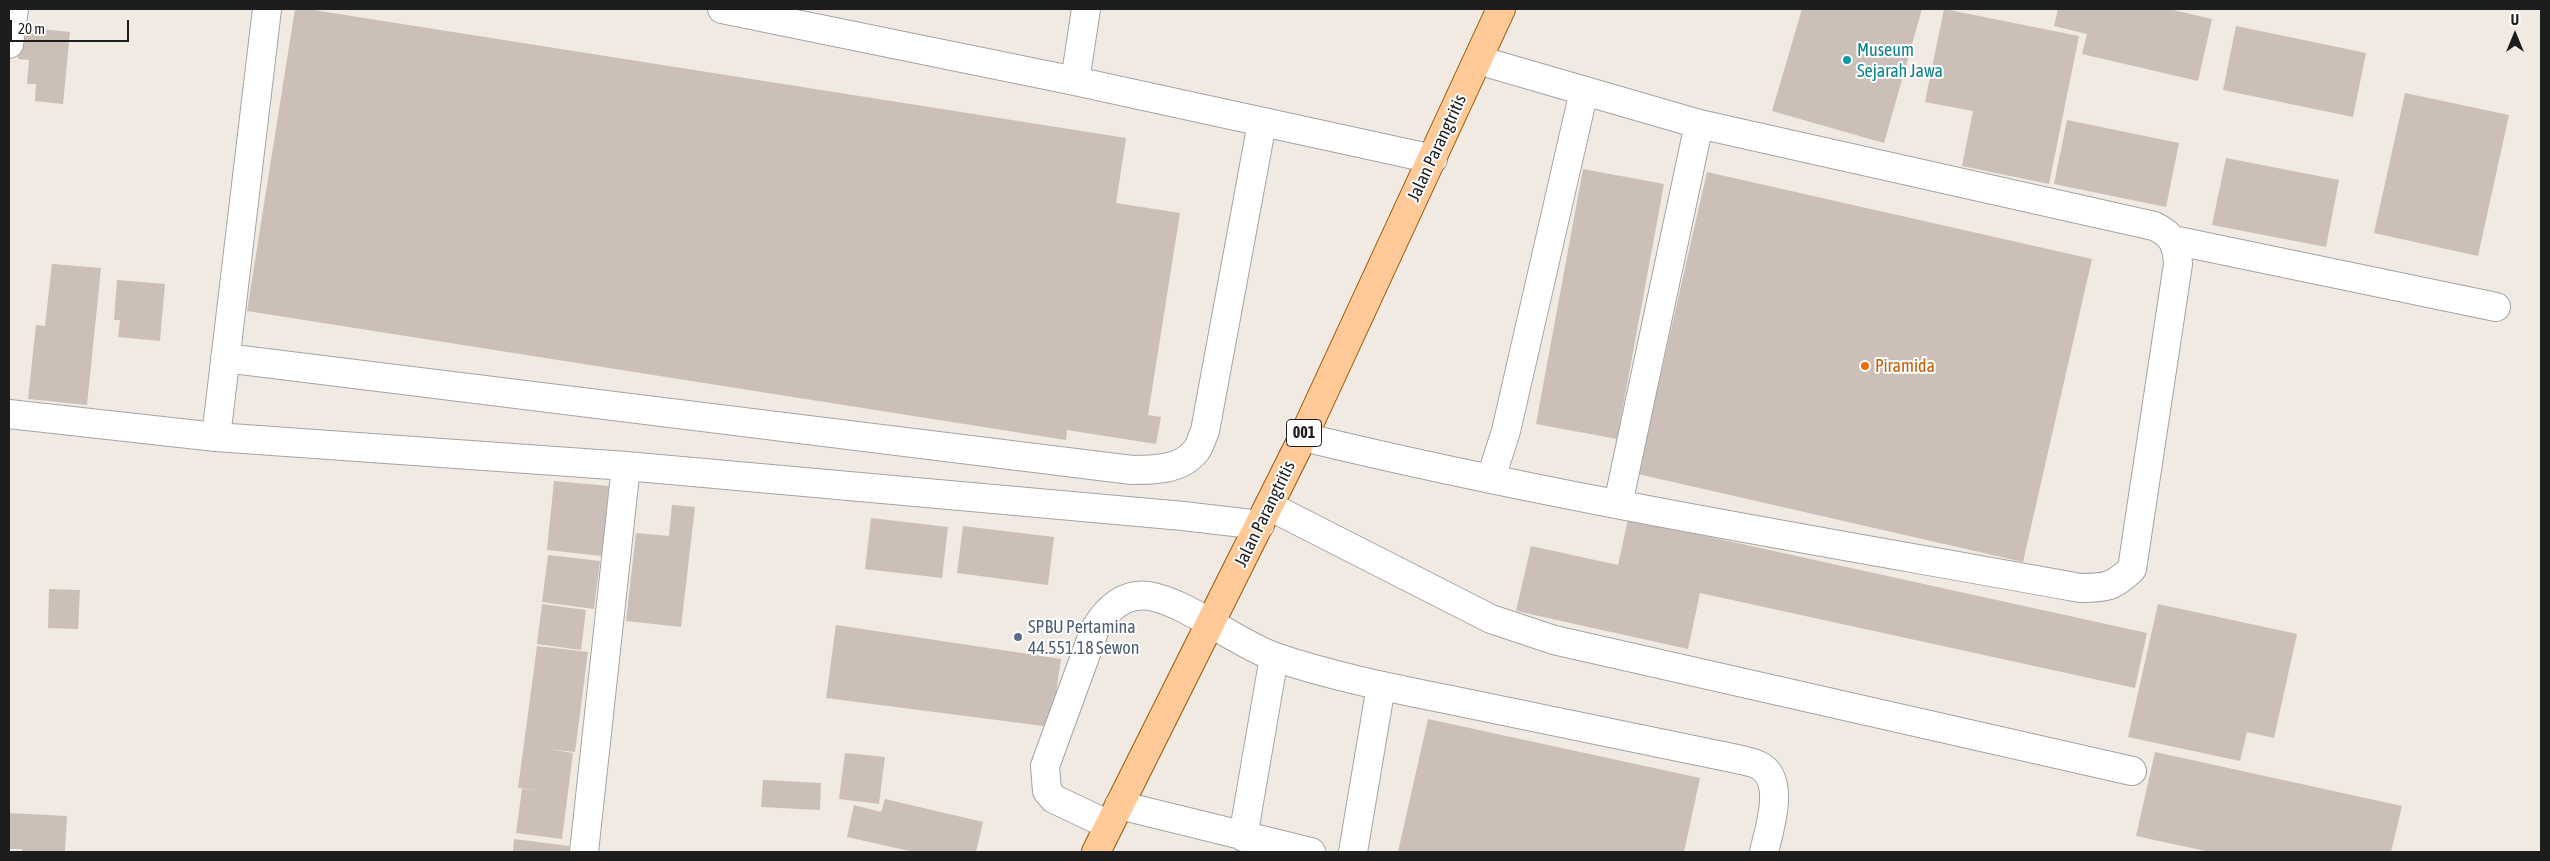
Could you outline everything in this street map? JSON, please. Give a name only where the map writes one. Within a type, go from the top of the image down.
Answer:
[{"type":"main road","name":"Jalan Parangtritis","points":[[1096,852],[1303,437],[1501,9]]},
{"type":"street","points":[[9,44],[14,9]]},
{"type":"street","points":[[216,437],[267,9]]},
{"type":"street","points":[[731,9],[1433,159]]},
{"type":"street","points":[[1075,81],[1086,9]]},
{"type":"street","points":[[1478,60],[1699,124],[2154,226],[2165,231],[2174,240],[2496,307]]},
{"type":"street","points":[[1491,478],[1506,431],[1584,91]]},
{"type":"street","points":[[225,358],[1122,468],[1157,470],[1178,464],[1195,452],[1205,431],[1262,123]]},
{"type":"street","points":[[1618,504],[1699,124]]},
{"type":"street","points":[[1303,437],[1383,456],[1618,504],[2080,588],[2104,588],[2118,582],[2132,569],[2178,264],[2174,240]]},
{"type":"street","points":[[9,414],[216,437],[626,466],[1183,516],[1265,516],[1491,619],[1554,640],[2132,771]]},
{"type":"street","points":[[584,852],[626,466]]},
{"type":"street","points":[[1311,852],[1243,837],[1114,815],[1054,799],[1047,791],[1044,780],[1045,766],[1095,629],[1105,613],[1117,603],[1130,598],[1148,596],[1169,602],[1274,657],[1381,686],[1737,759],[1760,766],[1768,774],[1774,799],[1764,852]]},
{"type":"street","points":[[1243,837],[1274,657]]},
{"type":"street","points":[[1353,852],[1381,686]]},
{"type":"building","points":[[295,9],[307,9],[1126,138],[1116,203],[1180,213],[1148,415],[1161,417],[1156,444],[1067,430],[1066,440],[247,311]]},
{"type":"building","name":"Museum Sejarah Jawa","points":[[1802,9],[1922,9],[1884,143],[1772,111]]},
{"type":"building","points":[[1944,9],[2079,36],[2049,184],[1962,166],[1973,111],[1925,102]]},
{"type":"building","points":[[2058,9],[2169,9],[2212,19],[2198,81],[2082,54],[2087,34],[2054,26]]},
{"type":"building","points":[[2236,26],[2366,53],[2353,117],[2223,90]]},
{"type":"building","points":[[21,27],[70,32],[63,104],[35,101],[36,84],[27,84],[29,60],[18,59]]},
{"type":"building","points":[[2405,93],[2509,115],[2478,256],[2374,233]]},
{"type":"building","points":[[2067,120],[2179,143],[2166,207],[2054,184]]},
{"type":"building","points":[[2226,158],[2339,180],[2326,247],[2212,225]]},
{"type":"building","points":[[1583,169],[1664,184],[1617,439],[1536,424]]},
{"type":"building","name":"Piramida","points":[[1707,172],[2092,259],[2023,562],[1638,474]]},
{"type":"building","points":[[52,264],[101,268],[87,405],[28,399],[36,325],[45,326]]},
{"type":"building","points":[[117,280],[165,284],[160,341],[118,337],[120,320],[114,320]]},
{"type":"building","points":[[554,481],[609,486],[602,556],[547,550]]},
{"type":"building","points":[[672,505],[695,507],[681,627],[626,621],[636,533],[669,536]]},
{"type":"building","points":[[871,518],[948,527],[942,578],[865,569]]},
{"type":"building","points":[[1628,519],[2147,633],[2135,688],[1700,593],[1688,649],[1516,611],[1531,546],[1618,565]]},
{"type":"building","points":[[963,526],[1054,537],[1048,585],[957,573]]},
{"type":"building","points":[[548,555],[600,561],[594,609],[542,602]]},
{"type":"building","points":[[49,589],[80,590],[78,629],[48,628]]},
{"type":"building","points":[[542,604],[586,610],[581,650],[537,644]]},
{"type":"building","points":[[2158,604],[2297,634],[2274,738],[2247,732],[2240,761],[2128,737]]},
{"type":"building","points":[[836,625],[1061,659],[1051,727],[826,698]]},
{"type":"building","points":[[537,646],[588,652],[575,752],[548,749],[573,753],[562,839],[516,833],[522,789],[541,791],[518,788]]},
{"type":"building","points":[[1428,719],[1700,778],[1684,852],[1398,852]]},
{"type":"building","points":[[2155,752],[2402,806],[2391,852],[2210,852],[2136,836]]},
{"type":"building","points":[[845,753],[885,757],[879,804],[839,799]]},
{"type":"building","points":[[763,780],[821,783],[820,810],[761,807]]},
{"type":"building","points":[[885,799],[983,822],[976,852],[914,852],[847,837],[854,805],[881,812]]},
{"type":"building","points":[[9,813],[67,816],[65,852],[22,852],[22,849],[9,849]]},
{"type":"building","points":[[514,839],[569,846],[569,852],[513,852]]},
{"type":"place","name":"Museum Sejarah Jawa","points":[[1847,60]]},
{"type":"place","name":"Piramida","points":[[1865,366]]},
{"type":"place","name":"SPBU Pertamina 44.551.18 Sewon","points":[[1018,637]]}]
